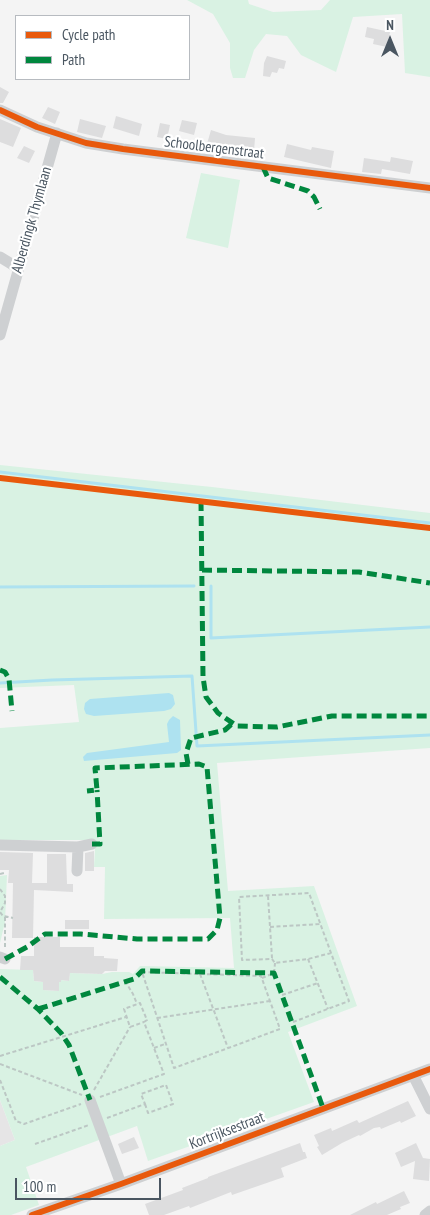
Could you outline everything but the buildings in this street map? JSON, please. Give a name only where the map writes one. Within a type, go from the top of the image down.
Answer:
[{"type":"street","name":"Schoolbergenstraat","points":[[0,110],[34,126],[86,142],[123,149],[430,188]]},
{"type":"street","name":"Alberdingk Thymlaan","points":[[0,335],[57,133]]},
{"type":"street","points":[[0,256],[18,268]]},
{"type":"street","points":[[0,845],[78,847],[92,844]]},
{"type":"street","points":[[77,871],[78,847]]},
{"type":"street","name":"Kortrijksestraat","points":[[32,1215],[121,1184],[430,1069]]},
{"type":"street","points":[[414,1075],[430,1109]]},
{"type":"street","points":[[87,1098],[98,1121],[121,1184]]},
{"type":"street","points":[[425,1215],[430,1211]]},
{"type":"path","points":[[0,874],[4,873]]},
{"type":"path","points":[[0,888],[5,896],[5,903],[0,912],[5,917],[13,918]]},
{"type":"path","points":[[272,959],[242,960],[239,898],[309,893],[349,1001],[293,1022]]},
{"type":"path","points":[[262,978],[280,1029],[174,1068],[142,972],[261,976],[262,978],[274,973],[275,963],[272,959],[268,896]]},
{"type":"path","points":[[2,958],[5,917]]},
{"type":"path","points":[[270,927],[320,924]]},
{"type":"path","points":[[275,963],[308,959],[331,953]]},
{"type":"path","points":[[308,959],[328,1009]]},
{"type":"path","points":[[200,974],[228,1048]]},
{"type":"path","points":[[125,982],[137,1004]]},
{"type":"path","points":[[282,995],[318,983]]},
{"type":"path","points":[[157,1018],[270,1001]]},
{"type":"path","points":[[87,1098],[92,1094],[130,1027],[147,1020],[140,1003],[124,1009],[130,1027]]},
{"type":"path","points":[[0,1056],[126,1017]]},
{"type":"path","points":[[0,1080],[16,1121],[24,1124],[87,1098],[164,1074],[144,1022]]},
{"type":"path","points":[[154,1048],[165,1044]]},
{"type":"path","points":[[0,1064],[87,1098]]},
{"type":"path","points":[[166,1085],[173,1104],[148,1113],[145,1104],[141,1094],[166,1085]]},
{"type":"path","points":[[35,1144],[145,1104]]},
{"type":"shaded area","points":[[0,1100],[15,1140],[0,1146]]},
{"type":"green space","points":[[187,0],[248,0],[249,4],[273,12],[321,10],[330,0],[430,0],[430,77],[405,73],[402,14],[353,17],[336,72],[301,55],[287,36],[266,34],[254,50],[245,78],[233,78],[230,68],[230,43],[213,14]]},
{"type":"green space","points":[[201,173],[240,180],[228,248],[186,238]]},
{"type":"green space","points":[[0,465],[212,487],[430,513],[430,748],[217,763],[228,891],[314,886],[357,1006],[288,1032],[314,1102],[148,1161],[137,1126],[26,1167],[39,1205],[11,1215],[0,1215],[0,1146],[15,1140],[0,1100],[0,969],[33,970],[34,981],[43,982],[43,990],[59,991],[59,982],[61,980],[69,981],[70,973],[102,974],[129,972],[133,974],[140,966],[234,968],[230,918],[104,919],[105,867],[94,867],[95,849],[91,840],[0,840],[0,728],[79,722],[74,685],[0,688]]},
{"type":"green space","points":[[7,875],[5,922],[0,943],[0,876]]},
{"type":"water","points":[[169,693],[173,695],[175,704],[171,709],[164,711],[94,716],[86,714],[84,709],[85,703],[90,699]]},
{"type":"water","points":[[173,716],[180,720],[181,750],[177,753],[84,761],[83,757],[87,753],[169,742],[167,724]]},
{"type":"waterway","points":[[0,472],[430,523]]},
{"type":"waterway","points":[[0,587],[194,586]]},
{"type":"waterway","points":[[211,586],[211,638],[430,627]]},
{"type":"waterway","points":[[0,683],[192,676],[197,746],[430,735]]},
{"type":"marked path","points":[[263,167],[268,178],[308,191],[314,197],[320,209]]},
{"type":"marked path","points":[[201,501],[203,677],[206,697],[218,713],[237,726],[277,727],[332,716],[430,716]]},
{"type":"marked path","points":[[202,570],[359,572],[430,583]]},
{"type":"marked path","points":[[0,670],[5,672],[9,679],[12,711]]},
{"type":"marked path","points":[[188,764],[186,753],[191,738],[225,730],[233,723]]},
{"type":"marked path","points":[[5,959],[45,934],[81,934],[137,939],[208,939],[217,930],[220,918],[207,767],[199,764],[95,768],[97,790],[87,791]]},
{"type":"marked path","points":[[92,844],[100,844],[97,790]]},
{"type":"marked path","points":[[38,1009],[134,979],[142,971],[274,973],[323,1108]]},
{"type":"marked path","points":[[0,977],[38,1009],[61,1033],[69,1045],[90,1100]]},
{"type":"cycle path","points":[[0,110],[37,127],[86,143],[430,188]]},
{"type":"cycle path","points":[[0,478],[430,528]]},
{"type":"cycle path","points":[[32,1215],[121,1184],[430,1069]]}]
